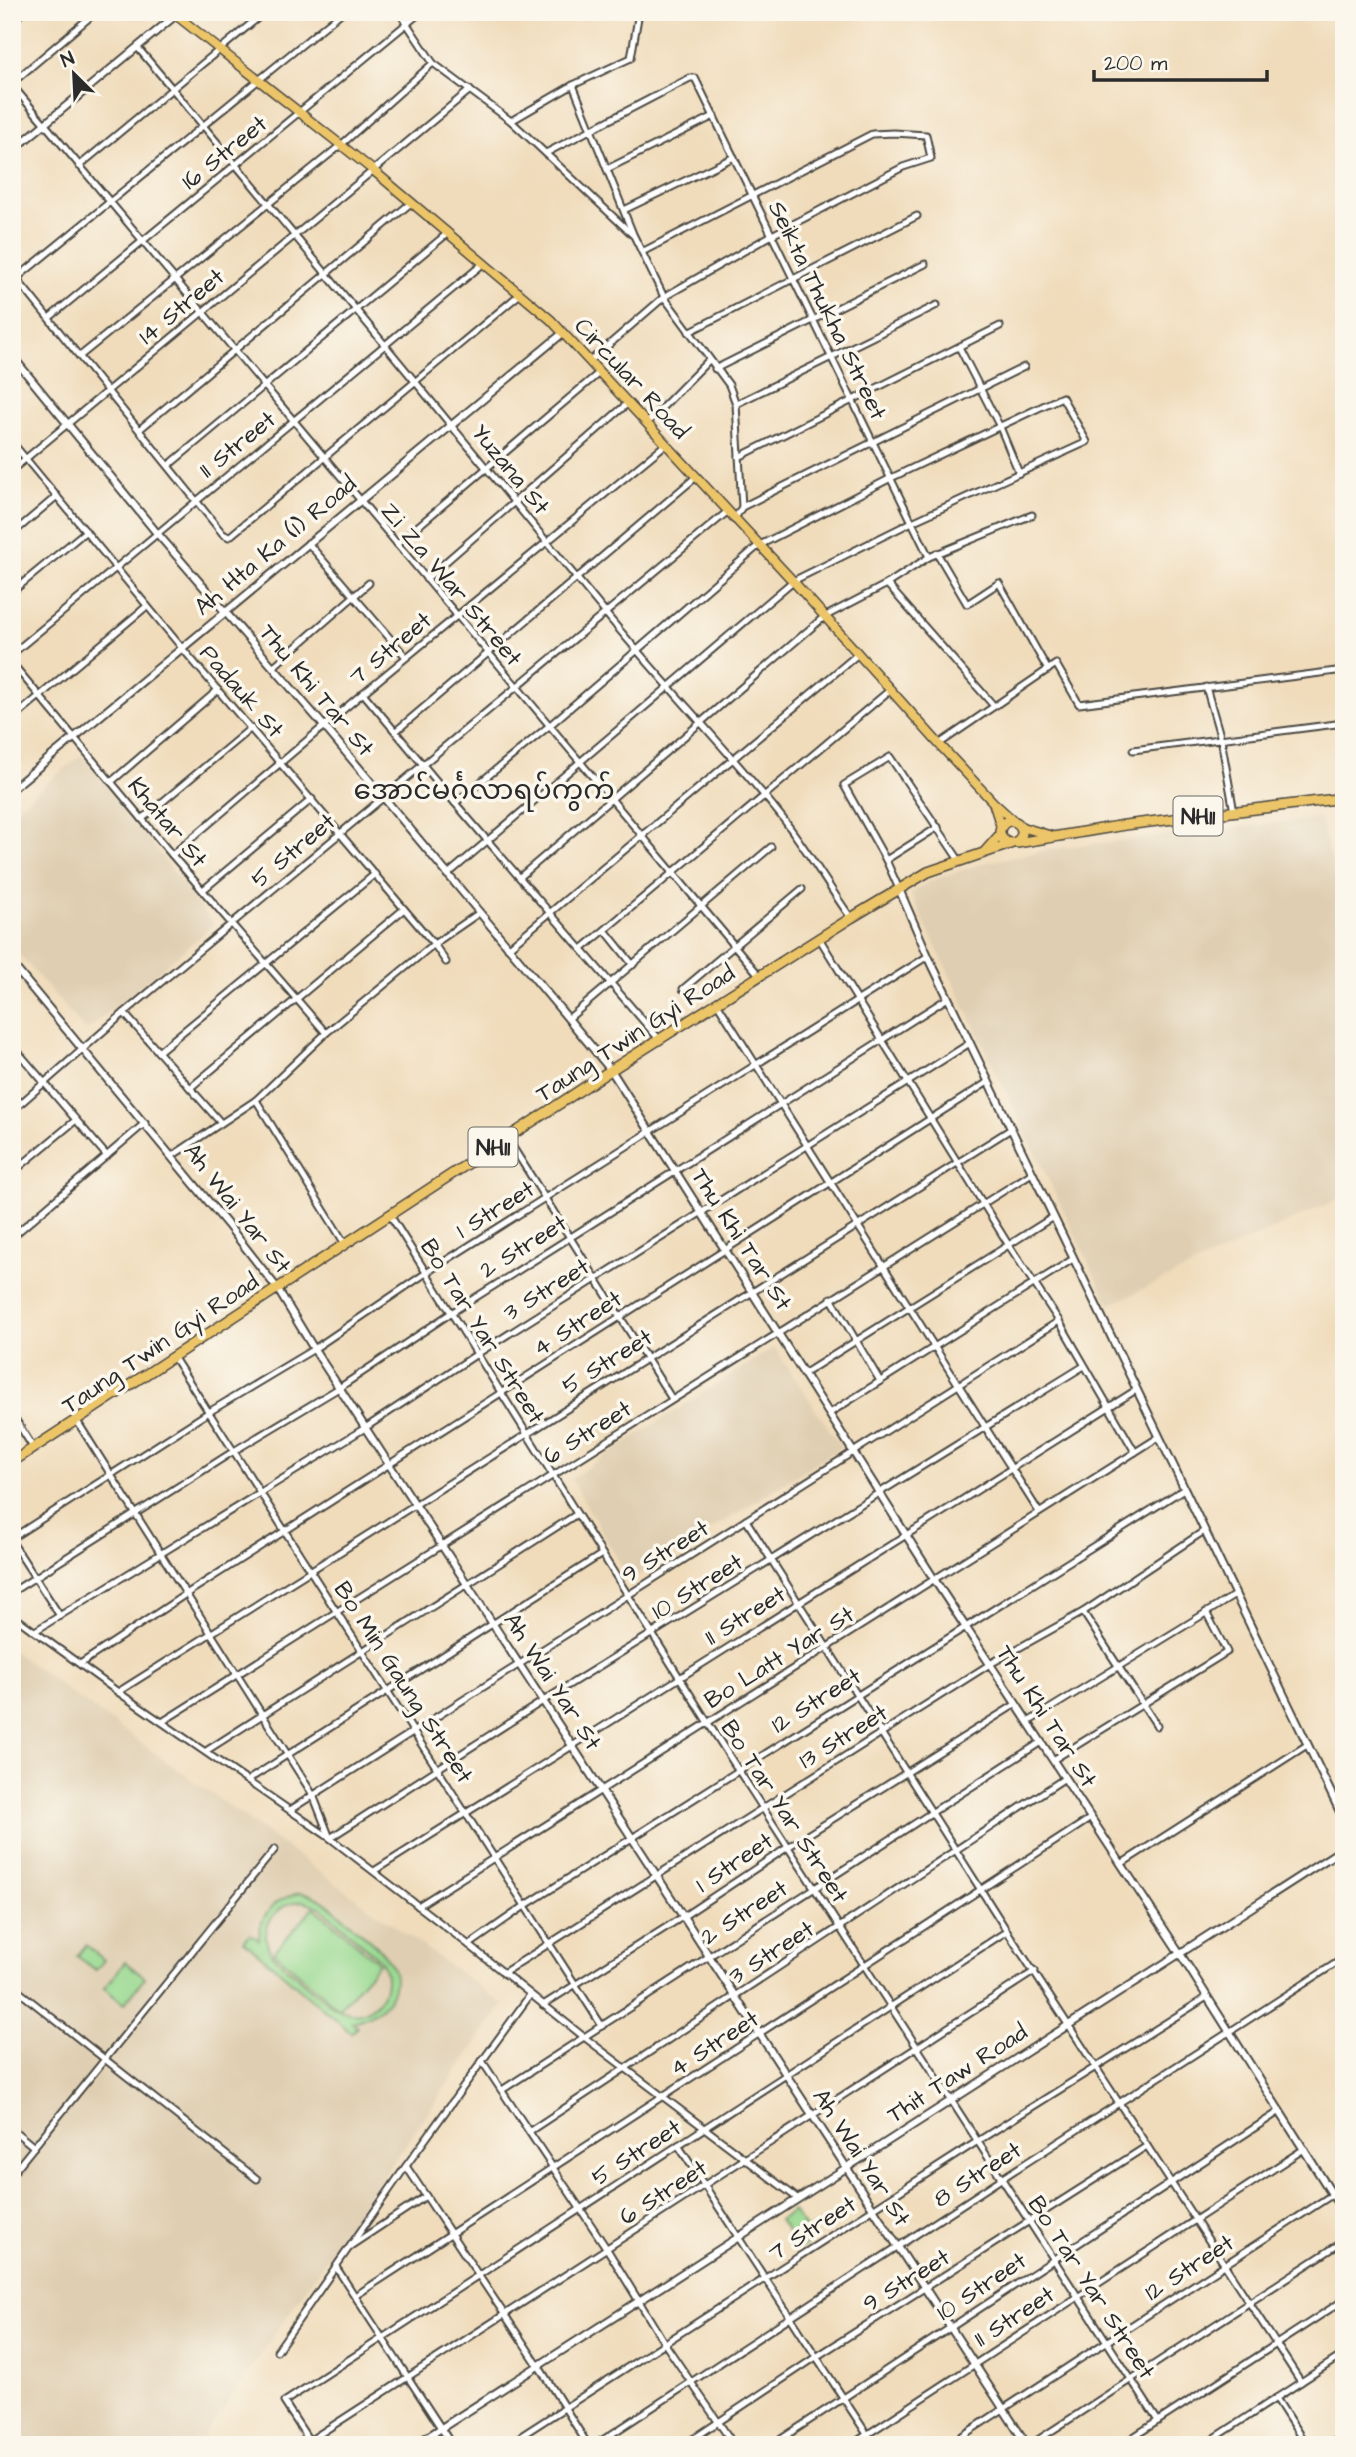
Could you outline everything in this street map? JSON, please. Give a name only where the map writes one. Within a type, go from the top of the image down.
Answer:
[{"type":"highway","name":"NH11","points":[[1014,843],[1052,835],[1344,798]]},
{"type":"highway","points":[[1005,823],[1018,824],[1021,838],[1014,843],[1002,839],[1000,830],[1005,823]]},
{"type":"highway","name":"Taung Twin Gyi Road","points":[[12,1462],[611,1070],[851,918],[928,872],[1014,843]]},
{"type":"main road","name":"Circular Road","points":[[176,13],[412,202],[521,293],[564,333],[993,802],[1018,824],[1052,835]]},
{"type":"main road","points":[[985,851],[1000,830],[993,802]]},
{"type":"street","points":[[12,21],[23,12]]},
{"type":"street","points":[[12,84],[96,12]]},
{"type":"street","points":[[79,166],[265,12]]},
{"type":"street","points":[[15,281],[342,12]]},
{"type":"street","points":[[399,12],[433,63],[511,121],[634,236]]},
{"type":"street","name":"16 Street","points":[[49,318],[421,12]]},
{"type":"street","points":[[511,121],[573,85],[631,58],[639,12]]},
{"type":"street","points":[[12,151],[138,48],[176,13]]},
{"type":"street","name":"Yuzana St","points":[[138,48],[488,468],[605,613],[778,813],[851,918]]},
{"type":"street","points":[[80,356],[341,145],[433,63]]},
{"type":"street","name":"Seikta Thukha Street","points":[[591,128],[690,78],[695,78],[929,556]]},
{"type":"street","name":"Zi Za War Street","points":[[12,84],[759,975]]},
{"type":"street","points":[[573,85],[634,236],[664,296],[729,385],[736,404],[742,507]]},
{"type":"street","name":"14 Street","points":[[12,470],[470,90]]},
{"type":"street","points":[[607,169],[714,116]]},
{"type":"street","points":[[546,153],[591,128]]},
{"type":"street","points":[[590,361],[664,296],[772,235],[903,167],[931,158],[926,135],[894,132],[873,134],[642,252]]},
{"type":"street","points":[[624,210],[734,157]]},
{"type":"street","points":[[140,429],[412,202]]},
{"type":"street","points":[[689,332],[917,216]]},
{"type":"street","points":[[169,465],[449,233]]},
{"type":"street","name":"11 Street","points":[[12,654],[485,263]]},
{"type":"street","points":[[715,369],[925,264]]},
{"type":"street","points":[[12,273],[15,281],[49,318],[223,534],[229,537],[521,293]]},
{"type":"street","points":[[736,404],[937,305]]},
{"type":"street","points":[[739,457],[1000,326]]},
{"type":"street","name":"Ah Hta Ka (1) Road","points":[[12,789],[564,333]]},
{"type":"street","points":[[959,347],[1000,427],[1019,473]]},
{"type":"street","name":"Thu Khi Tar St","points":[[12,356],[156,533],[324,726],[611,1070],[934,1579],[1179,1952],[1344,2213]]},
{"type":"street","points":[[647,423],[709,360]]},
{"type":"street","points":[[734,520],[742,507],[1024,367]]},
{"type":"street","points":[[397,544],[600,372]]},
{"type":"street","points":[[447,875],[793,581],[912,522],[1087,442],[1062,397],[891,478],[758,546],[455,803]]},
{"type":"street","points":[[426,579],[628,403]]},
{"type":"street","name":"Padauk St","points":[[12,442],[182,648],[434,944],[446,962]]},
{"type":"street","name":"7 Street","points":[[172,855],[363,692],[666,444]]},
{"type":"street","points":[[396,731],[696,477]]},
{"type":"street","points":[[12,534],[57,496]]},
{"type":"street","name":"5 Street","points":[[12,1111],[124,1013],[727,512]]},
{"type":"street","points":[[520,877],[824,617],[887,584],[929,556],[1032,515]]},
{"type":"street","points":[[12,592],[86,531]]},
{"type":"street","points":[[308,543],[406,657]]},
{"type":"street","points":[[937,553],[967,604],[999,583],[1048,670]]},
{"type":"street","points":[[273,667],[369,583]]},
{"type":"street","points":[[887,584],[995,706]]},
{"type":"street","points":[[12,719],[148,606]]},
{"type":"street","points":[[508,948],[858,654]]},
{"type":"street","name":"Khatar St","points":[[12,663],[172,855],[326,1033]]},
{"type":"street","points":[[939,744],[1056,664],[1079,704],[1344,670]]},
{"type":"street","points":[[1206,687],[1221,739],[1234,812]]},
{"type":"street","points":[[111,782],[218,690]]},
{"type":"street","points":[[582,949],[890,690]]},
{"type":"street","points":[[363,692],[659,1040]]},
{"type":"street","points":[[1133,750],[1344,723]]},
{"type":"street","points":[[142,819],[251,728]]},
{"type":"street","points":[[959,860],[890,757],[844,785],[886,860],[1010,1129],[1344,1820]]},
{"type":"street","points":[[203,890],[312,799]]},
{"type":"street","points":[[886,860],[938,827]]},
{"type":"street","points":[[568,1019],[771,847]]},
{"type":"street","points":[[158,1052],[375,874]]},
{"type":"street","points":[[683,989],[802,890]]},
{"type":"street","points":[[190,1088],[404,909]]},
{"type":"street","points":[[172,1156],[256,1100],[326,1033],[434,944],[479,913]]},
{"type":"street","points":[[605,930],[634,965]]},
{"type":"street","points":[[819,938],[1008,1244],[1059,1321],[1135,1452]]},
{"type":"street","name":"1 Street","points":[[12,1540],[209,1412],[314,1349],[426,1273],[928,956]]},
{"type":"street","name":"Ah Wai Yar St","points":[[12,964],[172,1156],[277,1288],[571,1746],[1028,2445]]},
{"type":"street","name":"2 Street","points":[[12,1592],[234,1451],[339,1388],[451,1313],[948,998]]},
{"type":"street","points":[[717,1003],[1040,1512]]},
{"type":"street","points":[[124,1013],[221,1123]]},
{"type":"street","name":"3 Street","points":[[35,1631],[365,1428],[477,1354],[970,1044]]},
{"type":"street","points":[[13,1047],[107,1156]]},
{"type":"street","name":"4 Street","points":[[80,1664],[285,1530],[390,1466],[725,1248],[988,1082]]},
{"type":"street","points":[[256,1100],[345,1244]]},
{"type":"street","points":[[12,1173],[76,1120]]},
{"type":"street","points":[[13,1236],[145,1123]]},
{"type":"street","name":"5 Street","points":[[118,1692],[1010,1129]]},
{"type":"street","points":[[507,1138],[672,1399]]},
{"type":"street","name":"6 Street","points":[[162,1722],[1032,1173]]},
{"type":"street","name":"Bo Tar Yar Street","points":[[390,1215],[708,1723],[1158,2421]]},
{"type":"street","points":[[805,1373],[1053,1217]]},
{"type":"street","points":[[830,1413],[1073,1259]]},
{"type":"street","points":[[831,1298],[880,1381]]},
{"type":"street","name":"9 Street","points":[[290,1810],[1059,1321]]},
{"type":"street","name":"Bo Min Gaung Street","points":[[174,1358],[602,2026]]},
{"type":"street","name":"10 Street","points":[[330,1838],[543,1701],[1084,1366]]},
{"type":"street","name":"11 Street","points":[[374,1871],[1136,1390]]},
{"type":"street","points":[[12,1414],[34,1449]]},
{"type":"street","points":[[77,1421],[313,1795],[330,1838]]},
{"type":"street","name":"Bo Latt Yar St","points":[[418,1906],[1159,1437]]},
{"type":"street","name":"12 Street","points":[[469,1945],[526,1905],[1184,1489]]},
{"type":"street","points":[[205,1751],[577,1514]]},
{"type":"street","points":[[746,1520],[1007,1931],[1301,2382]]},
{"type":"street","name":"13 Street","points":[[503,1973],[990,1664],[1083,1612],[1204,1531]]},
{"type":"street","points":[[12,1540],[60,1616]]},
{"type":"street","points":[[248,1780],[602,1554]]},
{"type":"street","points":[[1028,1722],[1235,1595]]},
{"type":"street","points":[[1083,1612],[1157,1726]]},
{"type":"street","points":[[1053,1760],[1227,1652],[1206,1612]]},
{"type":"street","points":[[12,1615],[118,1692],[330,1838],[469,1945],[530,1996],[797,2199]]},
{"type":"street","name":"1 Street","points":[[543,2005],[1016,1704]]},
{"type":"street","name":"2 Street","points":[[502,2090],[1041,1742]]},
{"type":"street","points":[[1121,1864],[1307,1745]]},
{"type":"street","name":"3 Street","points":[[530,2131],[1065,1778]]},
{"type":"street","name":"4 Street","points":[[355,2296],[1091,1818]]},
{"type":"street","name":"Thit Taw Road","points":[[415,2445],[1344,1848]]},
{"type":"street","points":[[12,2174],[275,1849]]},
{"type":"street","name":"5 Street","points":[[310,2443],[284,2402],[1007,1931]]},
{"type":"street","name":"8 Street","points":[[595,2445],[1344,1958]]},
{"type":"street","name":"6 Street","points":[[310,2443],[1035,1971]]},
{"type":"street","points":[[12,1986],[257,2179]]},
{"type":"street","points":[[278,2351],[406,2166],[530,1996]]},
{"type":"street","name":"7 Street","points":[[507,2445],[978,2141],[1207,1997]]},
{"type":"street","points":[[482,2062],[581,2208],[665,2344],[734,2445]]},
{"type":"street","name":"10 Street","points":[[772,2445],[1280,2111]]},
{"type":"street","points":[[12,2129],[34,2147]]},
{"type":"street","points":[[678,2145],[874,2445]]},
{"type":"street","name":"9 Street","points":[[684,2445],[816,2357],[1147,2146]]},
{"type":"street","name":"11 Street","points":[[850,2445],[1304,2149]]},
{"type":"street","points":[[406,2166],[588,2445]]},
{"type":"street","name":"12 Street","points":[[948,2445],[1344,2187]]},
{"type":"street","points":[[350,2247],[426,2196]]},
{"type":"street","points":[[1028,2445],[1344,2241]]},
{"type":"street","points":[[336,2267],[453,2445]]},
{"type":"street","points":[[1121,2445],[1344,2300]]},
{"type":"street","points":[[1204,2445],[1344,2354]]},
{"type":"street","points":[[1276,2398],[1306,2445]]},
{"type":"street","points":[[1329,2445],[1344,2435]]},
{"type":"shaded area","points":[[81,755],[116,796],[214,925],[86,1031],[12,946],[12,812]]},
{"type":"shaded area","points":[[1320,818],[1344,909],[1344,999],[1337,1007],[1344,1023],[1344,1196],[1109,1305],[910,893],[932,880],[984,863],[1050,849]]},
{"type":"shaded area","points":[[774,1347],[841,1447],[630,1581],[571,1478]]},
{"type":"shaded area","points":[[12,1650],[503,2004],[198,2445],[12,2445]]},
{"type":"green space","points":[[308,1894],[328,1904],[379,1949],[393,1969],[395,1980],[389,1999],[373,2014],[352,2022],[357,2027],[351,2033],[244,1941],[250,1934],[259,1940],[265,1915],[276,1903],[291,1895]],"holes":[[[304,1901],[320,1907],[383,1965],[386,1979],[381,1997],[371,2008],[361,2013],[350,2013],[329,2003],[279,1961],[269,1949],[266,1931],[279,1910],[295,1902]]]},
{"type":"green space","points":[[314,1907],[379,1963],[339,2009],[274,1952]]},
{"type":"green space","points":[[86,1945],[104,1960],[96,1970],[77,1956]]},
{"type":"green space","points":[[125,1962],[145,1978],[124,2004],[104,1988]]},
{"type":"green space","points":[[793,2211],[813,2239],[800,2249],[779,2220]]},
{"type":"district","name":"အောင်မင်္ဂလာရပ်ကွက်","points":[[484,789]]}]
